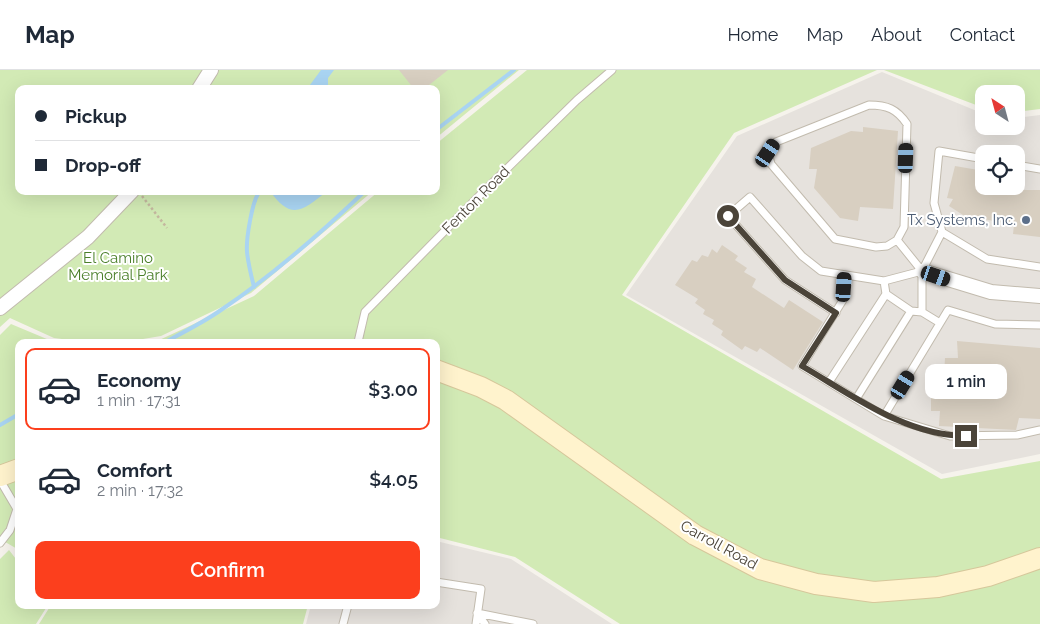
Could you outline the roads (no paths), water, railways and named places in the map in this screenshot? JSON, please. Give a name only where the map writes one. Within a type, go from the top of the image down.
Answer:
[{"type":"main road","name":"Carroll Road","points":[[440,372],[481,387],[506,400],[695,535],[760,569],[816,584],[874,592],[938,587],[988,576],[1040,558]]},
{"type":"main road","points":[[0,478],[15,471]]},
{"type":"street","points":[[202,85],[211,70]]},
{"type":"street","points":[[0,308],[88,237],[128,195]]},
{"type":"street","points":[[922,272],[991,292],[1040,296]]},
{"type":"lane","name":"Fenton Road","points":[[359,339],[365,312],[481,194],[577,100],[612,70]]},
{"type":"lane","points":[[869,105],[884,105],[899,112],[908,124],[904,227],[897,240],[887,246],[876,247],[835,239],[771,164],[768,153],[776,142],[869,105]]},
{"type":"lane","points":[[922,312],[922,272],[942,232],[934,203],[939,151],[975,157]]},
{"type":"lane","points":[[1025,166],[1040,169]]},
{"type":"lane","points":[[836,313],[785,280],[728,216],[750,197],[802,256],[821,271],[884,281],[922,272]]},
{"type":"lane","points":[[942,232],[987,259],[1040,267]]},
{"type":"lane","points":[[897,240],[922,272]]},
{"type":"lane","points":[[844,275],[843,300],[802,366],[884,416],[950,436],[1017,435],[1040,430]]},
{"type":"lane","points":[[830,382],[886,294],[884,281]]},
{"type":"lane","points":[[886,294],[911,311],[922,312],[940,323]]},
{"type":"lane","points":[[884,416],[948,310],[995,324],[1040,325]]},
{"type":"lane","points":[[856,399],[911,311]]},
{"type":"lane","points":[[0,478],[15,505]]},
{"type":"lane","points":[[0,543],[10,530],[15,515]]},
{"type":"lane","points":[[440,583],[481,589],[476,624]]},
{"type":"lane","points":[[343,624],[347,609]]},
{"type":"lane","points":[[477,613],[485,624]]},
{"type":"lane","points":[[477,613],[533,624]]},
{"type":"water","points":[[321,70],[334,70],[328,78],[328,85],[310,85]]},
{"type":"water","points":[[273,195],[322,195],[311,204],[297,210],[284,206]]},
{"type":"waterway","points":[[440,127],[514,70]]},
{"type":"waterway","points":[[254,287],[247,246],[252,211],[258,195]]},
{"type":"waterway","points":[[171,339],[194,327],[259,283],[361,195]]},
{"type":"waterway","points":[[0,425],[15,416]]},
{"type":"place","name":"Tx Systems, Inc.","points":[[1026,220]]},
{"type":"park label","name":"El Camino Memorial Park","points":[[118,266]]}]
